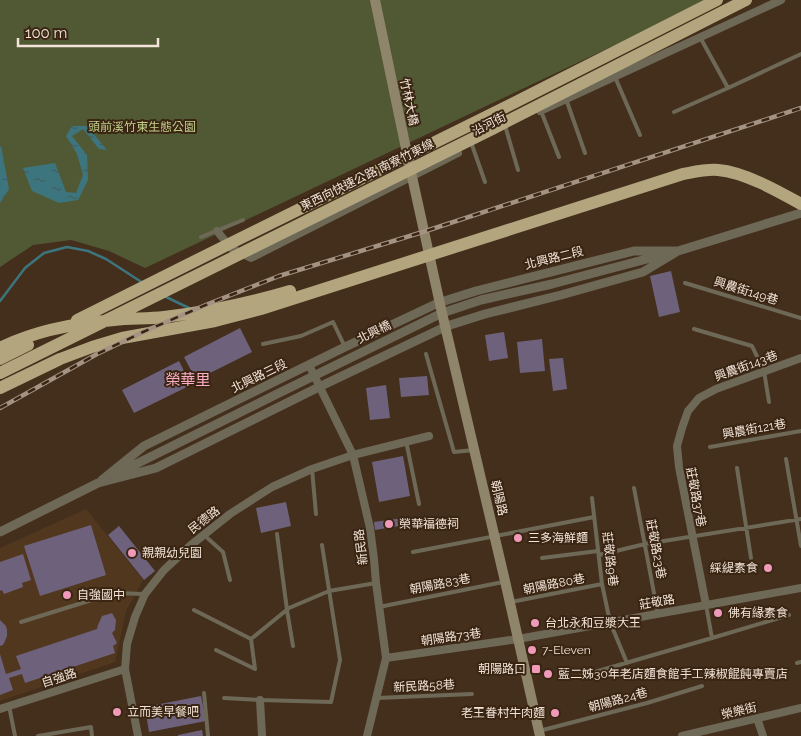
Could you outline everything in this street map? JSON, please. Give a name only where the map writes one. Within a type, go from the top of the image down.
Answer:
[{"type":"highway","name":"東西向快速公路 南寮竹東線","points":[[0,358],[497,112],[717,0]]},
{"type":"highway","name":"東西向快速公路 南寮竹東線","points":[[0,373],[494,128],[746,0]]},
{"type":"highway","points":[[0,388],[92,346],[122,338],[215,321],[261,309],[682,166],[718,163],[737,166],[785,186],[801,202]]},
{"type":"highway","points":[[0,348],[45,331],[81,324],[114,320],[162,318],[212,311],[460,242]]},
{"type":"main road","name":"竹林大橋","points":[[376,0],[432,267]]},
{"type":"main road","name":"朝陽路","points":[[432,267],[540,733]]},
{"type":"street","name":"沿河街","points":[[217,231],[231,248],[251,258],[541,111],[781,0]]},
{"type":"street","name":"北興路二段","points":[[447,326],[643,272],[678,251],[801,214]]},
{"type":"street","name":"北興路二段","points":[[440,308],[476,291],[634,251],[678,251]]},
{"type":"street","name":"北興橋","points":[[98,483],[277,394],[440,308],[552,284],[678,251]]},
{"type":"street","name":"北興路三段","points":[[98,483],[144,446],[345,346],[440,308]]},
{"type":"street","name":"北興路三段","points":[[0,532],[98,483],[156,468],[447,326]]},
{"type":"street","name":"興農街143巷","points":[[699,398],[716,389],[801,358]]},
{"type":"street","name":"新民路","points":[[309,365],[353,455],[370,528],[386,658],[367,736]]},
{"type":"street","name":"莊敬路37巷","points":[[699,398],[688,411],[677,446],[679,467],[706,605]]},
{"type":"street","name":"民德路","points":[[138,736],[125,669],[128,644],[135,617],[145,594],[164,570],[191,545],[230,514],[272,487],[312,469],[353,455],[429,436]]},
{"type":"street","name":"莊敬路","points":[[518,639],[801,588]]},
{"type":"street","name":"朝陽路73巷","points":[[386,658],[518,639]]},
{"type":"street","name":"自強路","points":[[0,709],[125,669]]},
{"type":"street","points":[[260,700],[262,736]]},
{"type":"street","name":"榮樂街","points":[[682,736],[801,708]]},
{"type":"street","points":[[758,718],[763,736]]},
{"type":"lane","points":[[700,37],[728,88]]},
{"type":"lane","points":[[674,112],[801,54]]},
{"type":"lane","points":[[614,76],[640,135]]},
{"type":"lane","points":[[566,99],[585,153]]},
{"type":"lane","points":[[541,111],[559,157]]},
{"type":"lane","points":[[506,129],[518,170]]},
{"type":"lane","points":[[472,146],[485,182]]},
{"type":"lane","points":[[202,237],[243,220]]},
{"type":"lane","name":"興農街149巷","points":[[685,283],[801,318]]},
{"type":"lane","points":[[263,344],[301,336],[333,322],[345,346]]},
{"type":"lane","points":[[694,329],[752,346],[764,371],[770,402]]},
{"type":"lane","points":[[426,354],[454,452],[474,450]]},
{"type":"lane","name":"興農街121巷","points":[[710,447],[801,431]]},
{"type":"lane","points":[[406,441],[419,504]]},
{"type":"lane","points":[[786,459],[801,546]]},
{"type":"lane","points":[[737,468],[752,558]]},
{"type":"lane","points":[[312,469],[316,514]]},
{"type":"lane","name":"莊敬路23巷","points":[[634,488],[658,614]]},
{"type":"lane","name":"莊敬路9巷","points":[[592,498],[602,584],[610,622],[627,663]]},
{"type":"lane","points":[[413,552],[594,517]]},
{"type":"lane","points":[[542,558],[598,553],[801,518]]},
{"type":"lane","points":[[277,534],[293,646]]},
{"type":"lane","points":[[204,535],[223,552],[230,580]]},
{"type":"lane","points":[[224,698],[331,702],[340,660],[322,545]]},
{"type":"lane","name":"朝陽路83巷","points":[[379,607],[506,581]]},
{"type":"lane","points":[[251,639],[287,610],[329,591],[376,583]]},
{"type":"lane","name":"朝陽路80巷","points":[[510,603],[602,584]]},
{"type":"lane","points":[[21,622],[114,593],[145,594]]},
{"type":"lane","points":[[706,605],[712,638]]},
{"type":"lane","points":[[194,610],[251,639]]},
{"type":"lane","points":[[581,676],[789,614]]},
{"type":"lane","points":[[216,650],[256,670],[251,639]]},
{"type":"lane","name":"朝陽路24巷","points":[[540,733],[702,686]]},
{"type":"lane","points":[[204,693],[208,736]]},
{"type":"lane","name":"新民路58巷","points":[[377,698],[472,694]]},
{"type":"lane","points":[[9,706],[15,736]]},
{"type":"lane","points":[[38,736],[90,727],[92,736]]},
{"type":"shaded area","name":"自強國中","points":[[86,509],[143,580],[126,611],[115,662],[0,701],[0,548]]},
{"type":"green space","name":"頭前溪竹東生態公園","points":[[0,0],[721,0],[636,35],[145,268],[109,251],[71,240],[33,245],[0,267]]},
{"type":"water","points":[[72,126],[87,126],[107,150],[99,149],[83,129],[72,136],[87,155],[88,180],[78,200],[59,203],[32,191],[23,168],[55,163],[66,192],[76,193],[83,175],[77,154],[66,136]]},
{"type":"water","points":[[0,147],[9,189],[0,203]]},
{"type":"building","points":[[671,271],[680,312],[659,317],[650,276]]},
{"type":"building","points":[[240,328],[252,352],[196,380],[184,357]]},
{"type":"building","points":[[504,332],[508,358],[489,361],[485,335]]},
{"type":"building","points":[[542,339],[545,371],[520,373],[517,342]]},
{"type":"building","points":[[563,358],[567,389],[553,391],[549,359]]},
{"type":"building","points":[[179,361],[191,385],[134,413],[122,390]]},
{"type":"building","points":[[427,376],[429,395],[401,397],[399,378]]},
{"type":"building","points":[[386,385],[390,418],[370,420],[366,388]]},
{"type":"building","points":[[403,456],[410,496],[379,502],[372,462]]},
{"type":"building","points":[[286,502],[291,526],[261,533],[256,508]]},
{"type":"building","name":"榮華福德祠","points":[[403,518],[405,525],[375,530],[374,522]]},
{"type":"building","points":[[91,525],[106,575],[40,596],[24,546]]},
{"type":"building","name":"親親幼兒園","points":[[119,526],[155,571],[144,580],[108,535]]},
{"type":"building","points":[[23,554],[31,580],[22,583],[23,587],[4,594],[2,590],[0,591],[0,562]]},
{"type":"building","points":[[112,613],[116,620],[115,630],[112,633],[117,643],[113,646],[115,653],[25,683],[22,674],[9,678],[13,690],[0,695],[0,654],[6,674],[21,669],[16,656],[97,629],[102,616]]},
{"type":"building","points":[[0,620],[6,626],[7,636],[3,645],[0,646]]},
{"type":"building","points":[[201,696],[206,721],[149,732],[145,707]]},
{"type":"building","points":[[202,730],[203,736],[178,736],[178,735]]},
{"type":"waterway","points":[[0,301],[25,268],[44,253],[67,247],[88,251],[106,259],[143,283]]},
{"type":"waterway","points":[[164,296],[189,308]]},
{"type":"railway","points":[[0,408],[97,354],[143,332],[279,276],[426,231],[801,108]]},
{"type":"place","name":"榮華福德祠","points":[[389,524]]},
{"type":"place","name":"三多海鮮麵","points":[[518,538]]},
{"type":"place","name":"親親幼兒園","points":[[132,553]]},
{"type":"place","name":"綵緹素食","points":[[768,568]]},
{"type":"place","name":"自強國中","points":[[67,595]]},
{"type":"place","name":"佛有緣素食","points":[[718,613]]},
{"type":"place","name":"台北永和豆漿大王","points":[[535,623]]},
{"type":"place","name":"7-Eleven","points":[[532,650]]},
{"type":"place","name":"朝陽路口","points":[[536,669]]},
{"type":"place","name":"藍二姊30年老店麵食館手工辣椒餛飩專賣店","points":[[548,674]]},
{"type":"place","name":"立而美早餐吧","points":[[117,712]]},
{"type":"place","name":"老王眷村牛肉麵","points":[[555,713]]},
{"type":"district","name":"榮華里","points":[[188,380]]}]
